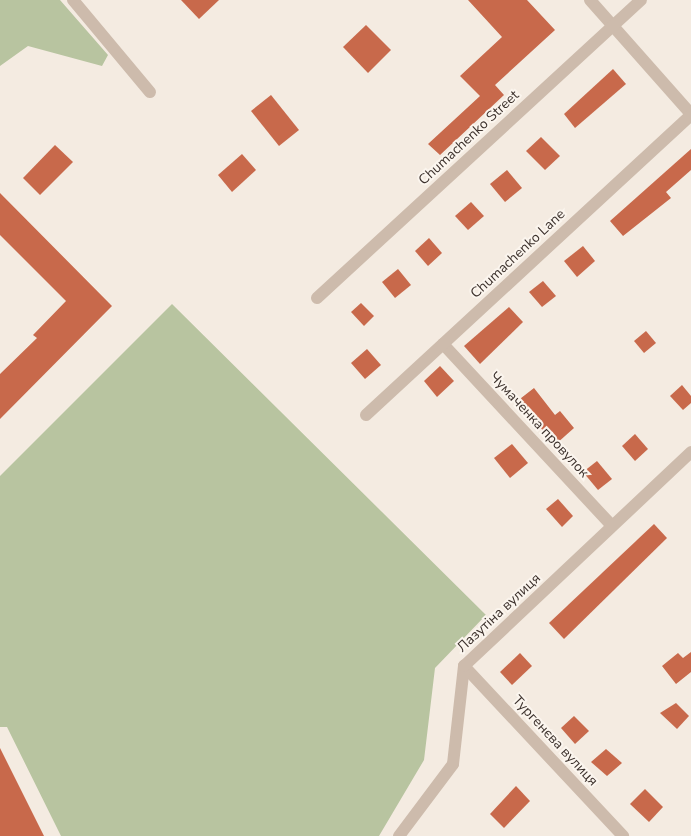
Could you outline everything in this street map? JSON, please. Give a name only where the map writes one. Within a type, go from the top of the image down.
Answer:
[{"type":"street","points":[[73,0],[150,92]]},
{"type":"street","points":[[590,0],[691,114]]},
{"type":"street","name":"Chumachenko Street","points":[[318,298],[641,0]]},
{"type":"street","name":"Chumachenko Lane","points":[[366,415],[691,114]]},
{"type":"street","name":"Чумаченка провулок","points":[[443,344],[612,526]]},
{"type":"street","name":"Лазутіна вулиця","points":[[399,836],[453,764],[464,666],[691,452]]},
{"type":"street","name":"Тургенєва вулиця","points":[[464,666],[619,835]]},
{"type":"green space","points":[[0,0],[60,0],[108,55],[102,66],[28,46],[0,66]]},
{"type":"green space","points":[[172,304],[486,615],[435,668],[424,760],[379,836],[61,836],[7,727],[0,727],[0,476]]},
{"type":"building","points":[[181,0],[219,0],[199,19]]},
{"type":"building","points":[[468,0],[527,0],[555,30],[495,85],[504,95],[440,155],[428,144],[480,96],[460,76],[502,37]]},
{"type":"building","points":[[366,25],[391,50],[368,73],[343,47]]},
{"type":"building","points":[[613,69],[626,84],[575,128],[564,114]]},
{"type":"building","points":[[271,95],[299,130],[279,146],[251,111]]},
{"type":"building","points":[[541,137],[560,156],[545,170],[526,151]]},
{"type":"building","points":[[55,145],[73,162],[40,195],[23,178]]},
{"type":"building","points":[[691,149],[691,170],[666,192],[671,198],[623,236],[610,221]]},
{"type":"building","points":[[242,154],[256,170],[232,192],[218,175]]},
{"type":"building","points":[[507,170],[522,188],[505,202],[490,184]]},
{"type":"building","points":[[0,193],[112,306],[0,419],[0,374],[37,338],[33,335],[66,301],[0,235]]},
{"type":"building","points":[[471,202],[484,216],[468,230],[455,216]]},
{"type":"building","points":[[429,238],[442,253],[428,266],[415,251]]},
{"type":"building","points":[[583,246],[595,261],[577,277],[564,261]]},
{"type":"building","points":[[398,269],[411,285],[395,298],[382,282]]},
{"type":"building","points":[[543,281],[556,296],[542,307],[529,292]]},
{"type":"building","points":[[361,303],[374,316],[364,326],[351,312]]},
{"type":"building","points":[[509,307],[523,322],[480,364],[464,346]]},
{"type":"building","points":[[646,331],[656,343],[644,353],[634,341]]},
{"type":"building","points":[[367,349],[381,365],[365,379],[351,363]]},
{"type":"building","points":[[440,366],[454,381],[437,397],[424,381]]},
{"type":"building","points":[[682,385],[691,396],[691,403],[683,410],[670,396]]},
{"type":"building","points":[[534,388],[555,415],[560,411],[574,428],[556,444],[516,402]]},
{"type":"building","points":[[635,434],[648,449],[635,461],[622,446]]},
{"type":"building","points":[[512,444],[528,463],[510,478],[494,458]]},
{"type":"building","points":[[597,461],[612,479],[598,490],[583,472]]},
{"type":"building","points":[[558,499],[573,516],[562,527],[546,509]]},
{"type":"building","points":[[654,524],[667,538],[564,639],[549,623]]},
{"type":"building","points":[[691,652],[691,672],[676,684],[662,666],[678,653],[683,658]]},
{"type":"building","points":[[520,653],[532,666],[512,685],[500,672]]},
{"type":"building","points":[[676,703],[689,716],[677,729],[660,713]]},
{"type":"building","points":[[574,716],[589,731],[575,744],[561,728]]},
{"type":"building","points":[[0,748],[44,836],[0,836]]},
{"type":"building","points":[[606,749],[622,763],[607,776],[591,762]]},
{"type":"building","points":[[516,786],[530,801],[504,828],[490,814]]},
{"type":"building","points":[[645,789],[663,807],[649,822],[630,804]]}]
